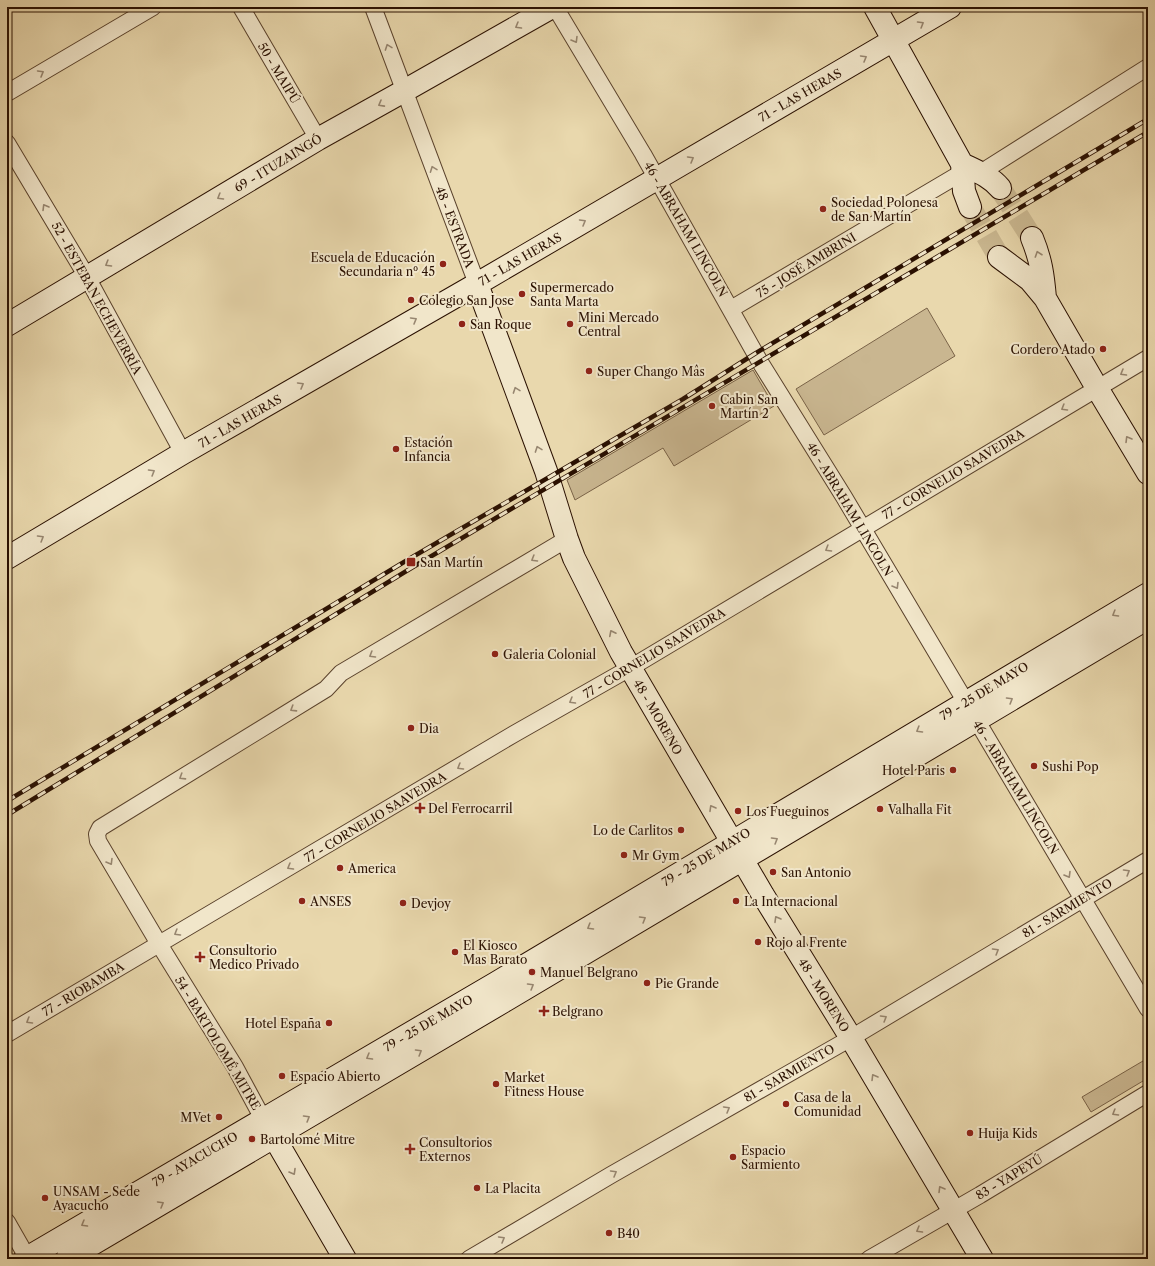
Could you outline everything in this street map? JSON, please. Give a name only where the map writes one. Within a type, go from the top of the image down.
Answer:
[{"type":"street","points":[[7,93],[153,7]]},
{"type":"street","name":"50 - MAIPÚ","points":[[240,7],[318,139]]},
{"type":"street","name":"48 - ESTRADA","points":[[373,7],[546,471],[567,539]]},
{"type":"street","name":"69 - ITUZAINGÓ","points":[[7,325],[318,139],[551,7]]},
{"type":"street","name":"46 - ABRAHAM LINCOLN","points":[[551,7],[657,179],[760,362],[836,484],[1148,1009]]},
{"type":"street","points":[[875,7],[893,41],[968,169],[988,176],[1000,188]]},
{"type":"street","name":"71 - LAS HERAS","points":[[7,558],[183,453],[477,284],[950,7]]},
{"type":"street","name":"75 - JOSÉ AMBRINI","points":[[731,309],[968,169],[985,170],[1148,67]]},
{"type":"street","name":"52 - ESTEBAN ECHEVERRÍA","points":[[7,143],[87,277],[183,453]]},
{"type":"street","points":[[968,169],[964,191],[970,207]]},
{"type":"street","points":[[1032,238],[1042,267],[1046,298]]},
{"type":"street","points":[[999,257],[1030,280],[1046,298],[1097,388],[1148,473]]},
{"type":"street","name":"77 - CORNELIO SAAVEDRA","points":[[159,944],[514,734],[630,668],[1148,358]]},
{"type":"street","name":"48 - MORENO","points":[[567,539],[574,558],[630,668],[780,925],[851,1038],[982,1259]]},
{"type":"street","name":"54 - BARTOLOMÉ MITRE","points":[[345,1259],[234,1068],[98,842],[97,834],[100,828],[326,689],[341,673],[567,539]]},
{"type":"street","name":"79 - 25 DE MAYO","points":[[972,711],[1148,594]]},
{"type":"street","name":"79 - 25 DE MAYO","points":[[274,1138],[736,851],[972,711],[1148,618]]},
{"type":"street","name":"79 - 25 DE MAYO","points":[[263,1119],[496,983],[736,851]]},
{"type":"street","name":"81 - SARMIENTO","points":[[469,1259],[851,1038],[1148,860]]},
{"type":"street","name":"77 - RIOBAMBA","points":[[7,1034],[159,944]]},
{"type":"street","name":"83 - YAPEYÚ","points":[[869,1259],[1148,1093]]},
{"type":"street","name":"79 - AYACUCHO","points":[[27,1258],[263,1119]]},
{"type":"street","name":"79 - AYACUCHO","points":[[67,1259],[274,1138]]},
{"type":"street","points":[[7,1222],[27,1258]]},
{"type":"shaded area","points":[[927,308],[955,356],[824,435],[796,389]]},
{"type":"shaded area","points":[[753,370],[774,406],[674,466],[663,448],[575,500],[567,480]]},
{"type":"shaded area","points":[[1148,1058],[1148,1078],[1091,1112],[1082,1097]]},
{"type":"tunnel","points":[[1000,188],[1032,238]]},
{"type":"tunnel","points":[[970,207],[999,257]]},
{"type":"railway","points":[[7,801],[409,559],[683,399],[756,353],[1148,119]]},
{"type":"railway","points":[[7,815],[413,567],[1148,132]]},
{"type":"place","name":"Sociedad Polonesa de San Martín","points":[[823,209]]},
{"type":"place","name":"Escuela de Educación Secundaria nº 45","points":[[443,264]]},
{"type":"place","name":"Supermercado Santa Marta","points":[[522,294]]},
{"type":"place","name":"Colegio San Jose","points":[[411,300]]},
{"type":"place","name":"San Roque","points":[[462,324]]},
{"type":"place","name":"Mini Mercado Central","points":[[570,324]]},
{"type":"place","name":"Cordero Atado","points":[[1103,349]]},
{"type":"place","name":"Super Chango Mâs","points":[[589,371]]},
{"type":"place","name":"Cabin San Martín 2","points":[[712,406]]},
{"type":"place","name":"Estación Infancia","points":[[396,449]]},
{"type":"place","name":"San Martín","points":[[411,562]]},
{"type":"place","name":"Galeria Colonial","points":[[495,654]]},
{"type":"place","name":"Dia","points":[[411,728]]},
{"type":"place","name":"Sushi Pop","points":[[1034,766]]},
{"type":"place","name":"Hotel Paris","points":[[953,770]]},
{"type":"place","name":"Del Ferrocarril","points":[[420,808]]},
{"type":"place","name":"Valhalla Fit","points":[[880,809]]},
{"type":"place","name":"Los Fueguinos","points":[[738,811]]},
{"type":"place","name":"Lo de Carlitos","points":[[681,830]]},
{"type":"place","name":"Mr Gym","points":[[624,855]]},
{"type":"place","name":"America","points":[[340,868]]},
{"type":"place","name":"San Antonio","points":[[773,872]]},
{"type":"place","name":"ANSES","points":[[302,901]]},
{"type":"place","name":"La Internacional","points":[[736,901]]},
{"type":"place","name":"Devjoy","points":[[403,903]]},
{"type":"place","name":"Rojo al Frente","points":[[758,942]]},
{"type":"place","name":"El Kiosco Mas Barato","points":[[455,952]]},
{"type":"place","name":"Consultorio Medico Privado","points":[[200,957]]},
{"type":"place","name":"Manuel Belgrano","points":[[532,972]]},
{"type":"place","name":"Pie Grande","points":[[647,983]]},
{"type":"place","name":"Belgrano","points":[[544,1011]]},
{"type":"place","name":"Hotel España","points":[[329,1023]]},
{"type":"place","name":"Espacio Abierto","points":[[282,1076]]},
{"type":"place","name":"Market Fitness House","points":[[496,1084]]},
{"type":"place","name":"Casa de la Comunidad","points":[[786,1104]]},
{"type":"place","name":"MVet","points":[[219,1117]]},
{"type":"place","name":"Huija Kids","points":[[970,1133]]},
{"type":"place","name":"Bartolomé Mitre","points":[[252,1139]]},
{"type":"place","name":"Consultorios Externos","points":[[410,1149]]},
{"type":"place","name":"Espacio Sarmiento","points":[[733,1157]]},
{"type":"place","name":"La Placita","points":[[477,1188]]},
{"type":"place","name":"UNSAM - Sede Ayacucho","points":[[45,1198]]},
{"type":"place","name":"B40","points":[[609,1233]]}]
